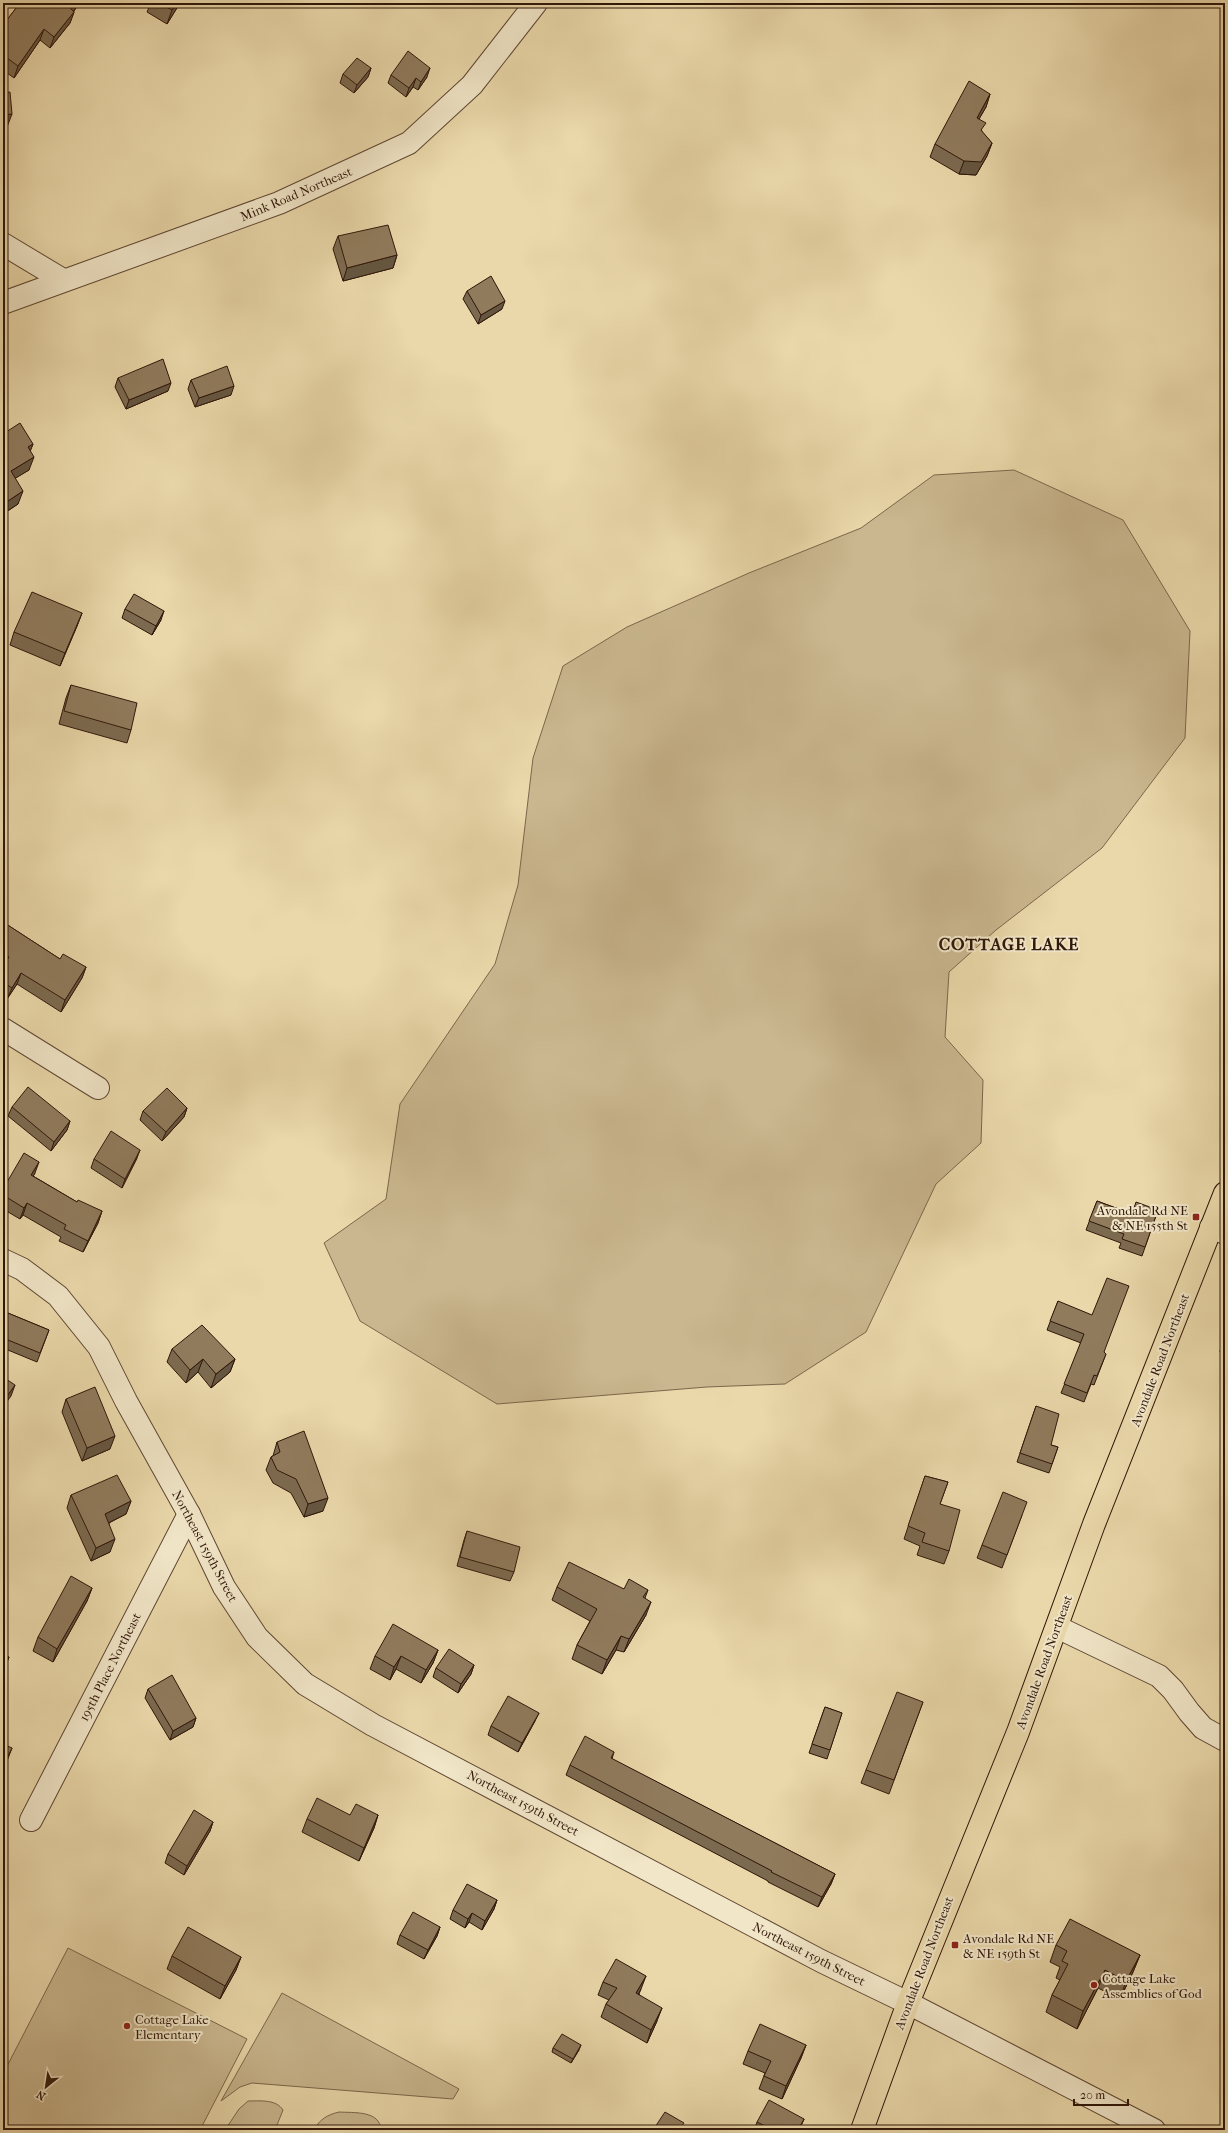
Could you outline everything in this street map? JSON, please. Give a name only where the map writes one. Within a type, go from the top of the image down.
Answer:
[{"type":"main road","name":"Avondale Road Northeast","points":[[862,2130],[908,2003],[1012,1746],[1094,1524],[1218,1230],[1225,1194]]},
{"type":"street","name":"Mink Road Northeast","points":[[3,303],[279,203],[409,143],[472,85],[536,3]]},
{"type":"street","points":[[3,244],[64,280]]},
{"type":"street","points":[[3,1029],[98,1088]]},
{"type":"street","name":"Northeast 159th Street","points":[[3,1260],[22,1269],[58,1296],[98,1347],[126,1401],[189,1514],[224,1586],[257,1637],[305,1684],[373,1725],[821,1961],[908,2003],[1154,2130]]},
{"type":"street","name":"195th Place Northeast","points":[[31,1820],[189,1514]]},
{"type":"street","points":[[1057,1627],[1159,1676],[1173,1690],[1203,1728],[1225,1740]]},
{"type":"shaded area","points":[[1014,470],[1123,520],[1190,631],[1185,738],[1102,848],[996,930],[949,972],[945,1037],[983,1080],[981,1143],[936,1184],[866,1332],[785,1384],[707,1387],[497,1404],[360,1321],[324,1243],[386,1199],[400,1104],[495,964],[518,885],[533,758],[563,666],[627,627],[749,573],[861,528],[934,475]]},
{"type":"shaded area","points":[[68,1948],[247,2039],[200,2130],[3,2130],[3,2074]]},
{"type":"shaded area","points":[[282,1993],[459,2089],[453,2099],[252,2083],[240,2087],[221,2101]]},
{"type":"shaded area","points":[[248,2101],[267,2101],[280,2106],[283,2110],[275,2130],[225,2130],[239,2109]]},
{"type":"shaded area","points":[[339,2112],[358,2113],[371,2116],[376,2119],[381,2130],[314,2130],[324,2118]]},
{"type":"building","points":[[20,3],[75,3],[70,8],[74,12],[54,37],[44,29],[18,66],[3,55],[3,25]]},
{"type":"building","points":[[159,3],[177,3],[172,10]]},
{"type":"building","points":[[408,51],[430,68],[421,82],[416,78],[409,88],[391,75]]},
{"type":"building","points":[[357,58],[371,68],[357,85],[343,74]]},
{"type":"building","points":[[969,81],[990,94],[977,118],[986,123],[981,130],[992,143],[981,162],[964,161],[935,144]]},
{"type":"building","points":[[10,92],[12,114],[3,115],[3,93]]},
{"type":"building","points":[[388,225],[397,255],[347,268],[338,236]]},
{"type":"building","points":[[491,276],[505,301],[481,315],[467,291]]},
{"type":"building","points":[[163,359],[171,383],[129,400],[118,378]]},
{"type":"building","points":[[227,366],[234,386],[199,398],[191,380]]},
{"type":"building","points":[[20,423],[33,444],[28,447],[34,457],[11,471],[23,491],[5,503],[3,499],[3,434]]},
{"type":"building","points":[[32,592],[82,613],[65,653],[14,632]]},
{"type":"building","points":[[134,594],[164,611],[156,626],[125,609]]},
{"type":"building","points":[[71,685],[137,703],[131,730],[64,711]]},
{"type":"building","points":[[3,922],[60,959],[63,954],[86,967],[65,1000],[21,973],[12,988],[3,982],[3,966],[9,957],[3,952]]},
{"type":"building","points":[[28,1087],[70,1121],[54,1142],[12,1107]]},
{"type":"building","points":[[167,1088],[187,1108],[166,1132],[143,1111]]},
{"type":"building","points":[[111,1131],[140,1150],[125,1179],[94,1159]]},
{"type":"building","points":[[24,1153],[39,1162],[31,1175],[77,1202],[78,1200],[102,1211],[88,1241],[64,1229],[66,1225],[27,1203],[24,1208],[3,1195],[3,1189]]},
{"type":"building","points":[[1097,1201],[1132,1214],[1136,1202],[1158,1210],[1145,1247],[1122,1239],[1124,1234],[1089,1221]]},
{"type":"building","points":[[1107,1278],[1129,1286],[1104,1352],[1106,1354],[1097,1376],[1094,1375],[1087,1393],[1064,1384],[1084,1334],[1050,1321],[1058,1301],[1092,1315]]},
{"type":"building","points":[[3,1311],[49,1330],[40,1353],[3,1338]]},
{"type":"building","points":[[202,1325],[235,1359],[216,1374],[203,1359],[190,1370],[172,1349]]},
{"type":"building","points":[[3,1377],[15,1385],[3,1402]]},
{"type":"building","points":[[95,1387],[115,1436],[87,1448],[66,1399]]},
{"type":"building","points":[[1036,1406],[1059,1414],[1051,1445],[1058,1447],[1052,1464],[1020,1453]]},
{"type":"building","points":[[304,1431],[328,1498],[308,1504],[296,1479],[277,1470],[271,1457],[280,1452],[277,1442]]},
{"type":"building","points":[[117,1475],[131,1501],[105,1514],[115,1539],[96,1548],[71,1495]]},
{"type":"building","points":[[925,1476],[948,1482],[940,1504],[960,1510],[949,1551],[922,1542],[925,1533],[908,1526]]},
{"type":"building","points":[[1003,1492],[1027,1502],[1007,1555],[982,1545]]},
{"type":"building","points":[[467,1531],[520,1547],[514,1572],[460,1557]]},
{"type":"building","points":[[569,1562],[624,1589],[629,1579],[648,1590],[643,1597],[651,1602],[629,1639],[621,1636],[607,1660],[577,1645],[597,1609],[557,1587]]},
{"type":"building","points":[[71,1576],[92,1588],[57,1649],[38,1637]]},
{"type":"building","points":[[393,1624],[438,1650],[426,1670],[401,1656],[394,1667],[375,1656]]},
{"type":"building","points":[[449,1649],[474,1665],[461,1684],[436,1668]]},
{"type":"building","points":[[3,1653],[9,1657],[3,1669]]},
{"type":"building","points":[[172,1675],[196,1718],[173,1731],[148,1689]]},
{"type":"building","points":[[897,1692],[923,1702],[894,1780],[866,1770]]},
{"type":"building","points":[[508,1696],[539,1713],[522,1743],[491,1726]]},
{"type":"building","points":[[825,1707],[842,1713],[830,1750],[812,1744]]},
{"type":"building","points":[[585,1736],[614,1752],[611,1758],[835,1874],[822,1897],[771,1872],[772,1871],[570,1765]]},
{"type":"building","points":[[3,1744],[12,1748],[3,1766]]},
{"type":"building","points":[[317,1798],[350,1815],[356,1804],[378,1815],[364,1848],[307,1819]]},
{"type":"building","points":[[194,1810],[213,1822],[187,1866],[168,1854]]},
{"type":"building","points":[[467,1884],[497,1900],[485,1921],[472,1913],[468,1919],[453,1910]]},
{"type":"building","points":[[413,1912],[440,1927],[428,1950],[400,1935]]},
{"type":"building","name":"Cottage Lake Assemblies of God","points":[[1070,1919],[1140,1955],[1126,1981],[1105,1970],[1083,2011],[1052,1995],[1068,1964],[1062,1961],[1067,1951],[1056,1945]]},
{"type":"building","points":[[188,1927],[241,1957],[225,1986],[172,1956]]},
{"type":"building","points":[[616,1959],[646,1976],[636,1993],[662,2008],[651,2030],[606,2004],[617,1988],[603,1982]]},
{"type":"building","points":[[760,2024],[806,2045],[786,2086],[764,2076],[771,2061],[748,2051]]},
{"type":"building","points":[[562,2034],[581,2045],[573,2059],[553,2048]]},
{"type":"building","points":[[769,2100],[804,2119],[798,2130],[767,2130],[769,2128],[757,2122]]},
{"type":"building","points":[[665,2112],[684,2123],[679,2130],[653,2130]]},
{"type":"place","name":"Avondale Rd NE & NE 155th St","points":[[1196,1217]]},
{"type":"place","name":"Avondale Rd NE & NE 159th St","points":[[955,1945]]},
{"type":"place","name":"Cottage Lake Assemblies of God","points":[[1094,1985]]},
{"type":"place","name":"Cottage Lake Elementary","points":[[127,2026]]},
{"type":"district","name":"COTTAGE LAKE","points":[[1009,944]]}]
